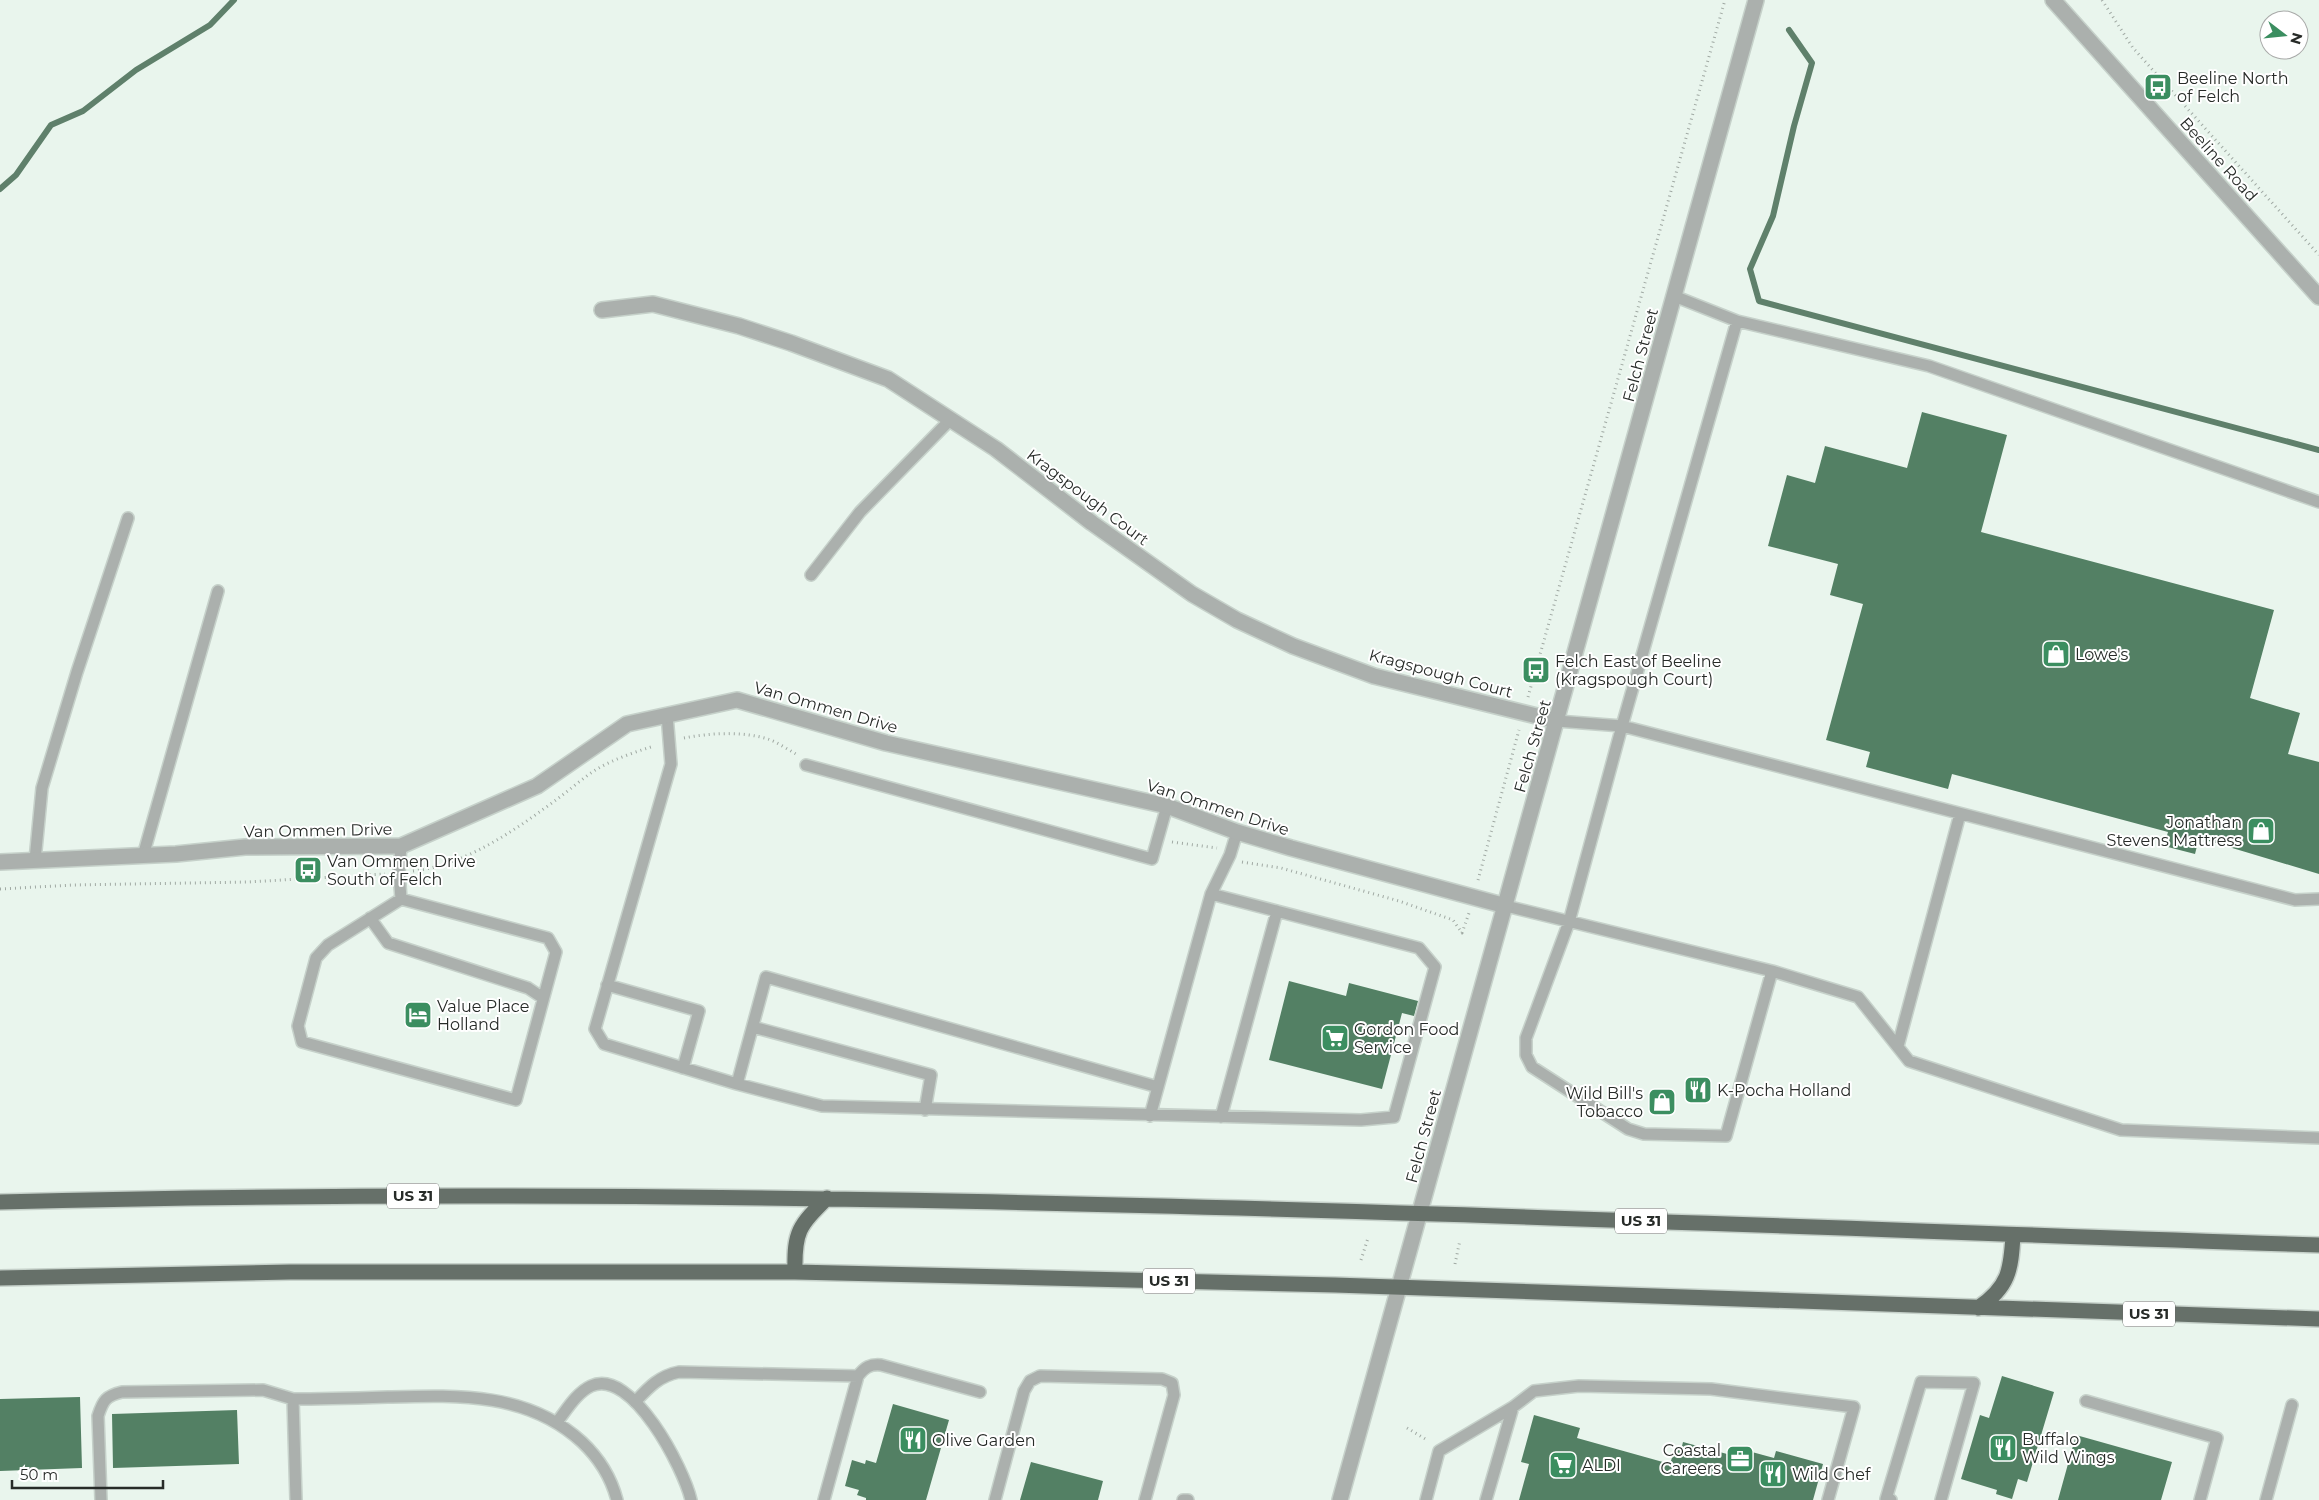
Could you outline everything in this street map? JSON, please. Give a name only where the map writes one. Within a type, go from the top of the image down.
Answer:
[{"type":"highway","name":"US 31","points":[[0,1202],[322,1196],[827,1198],[1052,1202],[2319,1245]]},
{"type":"highway","points":[[795,1272],[794,1247],[798,1232],[805,1218],[827,1198]]},
{"type":"highway","points":[[1978,1308],[2001,1289],[2008,1277],[2012,1261],[2013,1234]]},
{"type":"highway","name":"US 31","points":[[0,1278],[300,1272],[795,1272],[1399,1288],[2319,1319]]},
{"type":"street","name":"Felch Street","points":[[1340,1500],[1756,0]]},
{"type":"street","name":"Beeline Road","points":[[2052,0],[2319,297]]},
{"type":"street","name":"Kragspough Court","points":[[602,310],[653,304],[739,326],[888,379],[996,449],[1078,513],[1192,594],[1237,620],[1293,646],[1374,676],[1557,721]]},
{"type":"street","name":"Van Ommen Drive","points":[[0,862],[143,856],[244,847],[401,846],[537,786],[627,724],[737,700],[886,743],[1167,806],[1237,832],[1506,906]]},
{"type":"lane","points":[[1674,296],[1737,321],[1929,366],[2319,502]]},
{"type":"lane","points":[[1737,321],[1622,726],[1569,922],[1526,1038],[1526,1055],[1532,1067],[1628,1129],[1644,1134],[1726,1136],[1772,971]]},
{"type":"lane","points":[[811,575],[860,512],[951,419]]},
{"type":"lane","points":[[35,860],[42,788],[77,672],[128,518]]},
{"type":"lane","points":[[143,856],[218,591]]},
{"type":"lane","points":[[667,715],[671,764],[595,1029],[604,1044],[737,1084],[822,1106],[1150,1116],[1361,1120],[1394,1117],[1435,967],[1419,948],[1210,894]]},
{"type":"lane","points":[[1557,721],[1622,726],[2295,900],[2319,899]]},
{"type":"lane","points":[[806,760],[1152,859],[1167,806]]},
{"type":"lane","points":[[1898,1046],[1960,814]]},
{"type":"lane","points":[[1150,1116],[1210,894],[1230,855],[1237,832]]},
{"type":"lane","points":[[401,846],[399,872],[401,898]]},
{"type":"lane","points":[[401,898],[548,938],[556,952],[516,1100],[302,1042],[298,1026],[316,958],[328,945],[370,918],[401,898]]},
{"type":"lane","points":[[1506,906],[1772,971],[1858,997],[1909,1061],[2120,1130],[2319,1138]]},
{"type":"lane","points":[[1221,1117],[1277,911]]},
{"type":"lane","points":[[370,918],[388,943],[528,988],[543,998]]},
{"type":"lane","points":[[737,1084],[766,977],[1158,1087]]},
{"type":"lane","points":[[607,985],[699,1011],[682,1068]]},
{"type":"lane","points":[[752,1027],[931,1075],[925,1110]]},
{"type":"lane","points":[[824,1500],[858,1376],[863,1368],[872,1364],[881,1365],[980,1392]]},
{"type":"lane","points":[[635,1402],[652,1384],[665,1375],[679,1372],[858,1376]]},
{"type":"lane","points":[[995,1500],[1024,1391],[1030,1381],[1040,1376],[1162,1379],[1172,1383],[1174,1395],[1145,1500]]},
{"type":"lane","points":[[1891,1500],[1886,1499],[1921,1382],[1974,1383],[1941,1500]]},
{"type":"lane","points":[[557,1422],[580,1394],[591,1386],[602,1384],[614,1386],[625,1392],[635,1402],[666,1444],[691,1500]]},
{"type":"lane","points":[[1426,1500],[1440,1451],[1513,1407],[1534,1391],[1579,1386],[1711,1389],[1854,1407],[1828,1500]]},
{"type":"lane","points":[[101,1500],[98,1416],[102,1404],[110,1395],[122,1392],[264,1390],[293,1399],[481,1398],[500,1400],[538,1412],[557,1422],[573,1434],[602,1464],[612,1484],[617,1500]]},
{"type":"lane","points":[[293,1399],[296,1500]]},
{"type":"lane","points":[[2086,1401],[2217,1438],[2200,1500]]},
{"type":"lane","points":[[2266,1500],[2292,1405]]},
{"type":"lane","points":[[1486,1500],[1513,1407]]},
{"type":"lane","points":[[1183,1500],[1188,1500]]},
{"type":"path","points":[[1158,840],[1216,847],[1240,861],[1281,868],[1399,902],[1453,920],[1462,933],[1474,897],[1725,0]]},
{"type":"path","points":[[2102,0],[2133,48],[2319,255]]},
{"type":"path","points":[[0,889],[82,884],[248,882],[426,870],[469,854],[516,828],[598,769],[634,753],[669,741],[703,734],[737,734],[768,739],[806,760]]},
{"type":"path","points":[[1361,1260],[1368,1238]]},
{"type":"path","points":[[1455,1264],[1460,1240]]},
{"type":"path","points":[[1407,1428],[1428,1440]]},
{"type":"building","name":"Lowe's","points":[[1922,412],[2007,435],[1981,532],[2274,610],[2250,698],[2300,713],[2288,754],[2319,762],[2319,874],[2199,838],[2195,854],[2164,846],[2168,832],[1952,774],[1948,789],[1866,767],[1870,752],[1826,740],[1863,604],[1830,595],[1838,564],[1768,546],[1787,475],[1815,483],[1825,446],[1907,468]]},
{"type":"building","name":"Gordon Food Service","points":[[1289,981],[1346,996],[1349,983],[1418,1001],[1414,1016],[1402,1013],[1382,1089],[1269,1060]]},
{"type":"building","name":"Buffalo Wild Wings","points":[[2002,1376],[2054,1392],[2027,1482],[2018,1479],[2012,1499],[1996,1494],[1997,1490],[1961,1479],[1980,1415],[1989,1418]]},
{"type":"building","points":[[80,1397],[82,1468],[0,1471],[0,1399]]},
{"type":"building","name":"Olive Garden","points":[[893,1404],[949,1420],[926,1500],[866,1500],[866,1498],[857,1495],[859,1490],[845,1486],[852,1460],[865,1464],[866,1460],[876,1463]]},
{"type":"building","points":[[237,1410],[239,1464],[113,1468],[112,1414]]},
{"type":"building","points":[[1534,1415],[1580,1428],[1577,1438],[1670,1464],[1675,1448],[1681,1450],[1683,1442],[1727,1454],[1730,1446],[1774,1458],[1776,1451],[1823,1464],[1813,1500],[1519,1500],[1529,1464],[1521,1462]]},
{"type":"building","points":[[2076,1435],[2172,1462],[2161,1500],[2058,1500]]},
{"type":"building","points":[[1031,1462],[1103,1481],[1098,1500],[1020,1500]]},
{"type":"waterway","points":[[0,189],[16,175],[51,125],[83,111],[136,70],[210,25],[234,0]]},
{"type":"waterway","points":[[1789,30],[1812,63],[1794,126],[1773,216],[1750,269],[1759,301],[2319,450]]},
{"type":"place","name":"Beeline North of Felch","points":[[2158,87]]},
{"type":"place","name":"Lowe's","points":[[2056,654]]},
{"type":"place","name":"Felch East of Beeline (Kragspough Court)","points":[[1536,670]]},
{"type":"place","name":"Jonathan Stevens Mattress","points":[[2261,831]]},
{"type":"place","name":"Van Ommen Drive South of Felch","points":[[308,870]]},
{"type":"place","name":"Value Place Holland","points":[[418,1015]]},
{"type":"place","name":"Gordon Food Service","points":[[1335,1038]]},
{"type":"place","name":"K-Pocha Holland","points":[[1698,1090]]},
{"type":"place","name":"Wild Bill's Tobacco","points":[[1662,1102]]},
{"type":"place","name":"Olive Garden","points":[[913,1440]]},
{"type":"place","name":"Buffalo Wild Wings","points":[[2003,1448]]},
{"type":"place","name":"Coastal Careers","points":[[1740,1459]]},
{"type":"place","name":"ALDI","points":[[1563,1465]]},
{"type":"place","name":"Wild Chef","points":[[1773,1474]]}]
